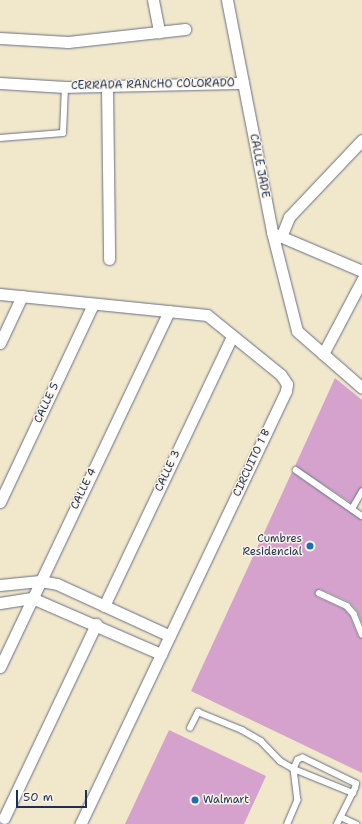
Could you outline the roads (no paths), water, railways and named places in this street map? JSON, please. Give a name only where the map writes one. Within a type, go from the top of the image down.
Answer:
[{"type":"street","points":[[153,0],[159,32]]},
{"type":"street","name":"CALLE JADE","points":[[227,0],[243,83],[297,331],[323,354]]},
{"type":"street","points":[[0,38],[68,42],[185,30]]},
{"type":"street","points":[[0,83],[65,87]]},
{"type":"street","name":"CERRADA RANCHO COLORADO","points":[[65,87],[243,83]]},
{"type":"street","points":[[107,86],[109,259]]},
{"type":"street","points":[[362,140],[289,217],[276,235],[362,271]]},
{"type":"street","points":[[362,280],[323,354],[362,388]]},
{"type":"street","name":"CIRCUITO 1 B","points":[[0,294],[207,315],[281,375],[287,384],[286,391],[80,824]]},
{"type":"street","points":[[0,343],[22,296]]},
{"type":"street","name":"CALLE 5","points":[[0,502],[93,304]]},
{"type":"street","name":"CALLE 4","points":[[0,666],[169,311]]},
{"type":"street","name":"CALLE 3","points":[[104,606],[232,336]]},
{"type":"street","points":[[0,585],[40,581],[57,584],[170,636]]},
{"type":"street","points":[[0,603],[32,598],[96,624],[161,654]]},
{"type":"street","points":[[4,818],[96,624]]},
{"type":"lane","name":"CERRADA RANCHO COLORADO","points":[[0,138],[63,133],[65,87]]},
{"type":"lane","points":[[296,470],[362,516]]},
{"type":"lane","points":[[352,509],[362,492]]},
{"type":"lane","points":[[319,593],[347,606],[354,614],[362,634]]},
{"type":"lane","points":[[190,728],[198,712],[242,730],[261,741],[280,761],[294,769],[353,793]]},
{"type":"lane","points":[[288,824],[298,800],[294,769],[298,760],[303,758],[352,780],[356,784],[337,824]]},
{"type":"lane","points":[[340,817],[356,824]]},
{"type":"place","name":"Cumbres Residencial","points":[[310,546]]},
{"type":"place","name":"Walmart","points":[[195,800]]}]
